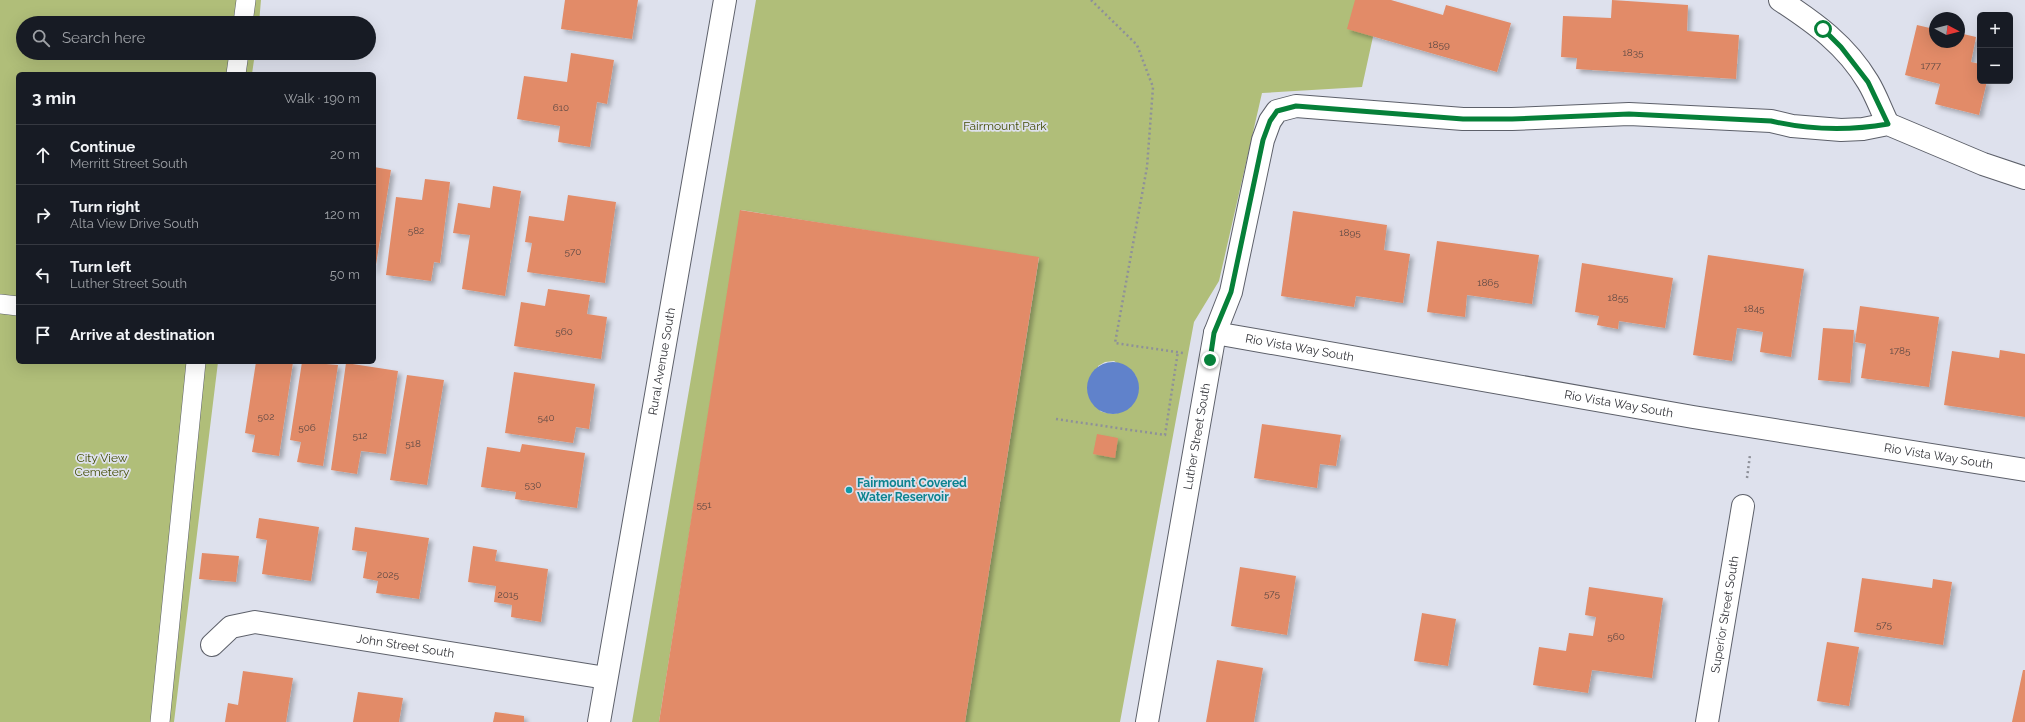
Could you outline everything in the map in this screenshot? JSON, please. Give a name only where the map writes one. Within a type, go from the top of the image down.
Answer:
[{"type":"street","name":"Rural Avenue South","points":[[599,722],[726,0]]},
{"type":"street","points":[[1780,0],[1823,29],[1846,52],[1868,82],[1888,124],[1983,164],[2025,178]]},
{"type":"street","name":"Luther Street South","points":[[1147,722],[1214,333],[1231,292],[1263,140],[1270,121],[1277,111],[1296,106],[1463,119],[1512,119],[1629,114],[1771,121],[1792,126],[1841,130],[1862,129],[1888,124]]},
{"type":"street","name":"Rio Vista Way South","points":[[1214,333],[1693,417],[2025,470]]},
{"type":"street","name":"Superior Street South","points":[[1710,722],[1743,506]]},
{"type":"street","name":"John Street South","points":[[212,645],[231,627],[255,622],[606,678]]},
{"type":"lane","points":[[244,16],[246,0]]},
{"type":"lane","points":[[236,72],[238,60]]},
{"type":"lane","points":[[0,304],[16,306]]},
{"type":"lane","points":[[160,722],[196,364]]},
{"type":"path","points":[[1091,0],[1137,45],[1152,87],[1147,167],[1115,343],[1178,351],[1210,360]]},
{"type":"path","points":[[1056,419],[1165,435],[1178,351]]},
{"type":"path","points":[[1743,506],[1751,448]]},
{"type":"green space","name":"City View Cemetery","points":[[0,0],[261,0],[260,16],[16,16],[16,60],[254,60],[252,72],[16,72],[16,364],[218,364],[174,722],[0,722]]},
{"type":"green space","name":"Fairmount Park","points":[[756,0],[1381,0],[1362,87],[1262,93],[1219,281],[1194,322],[1120,722],[965,722],[1039,258],[741,210],[659,722],[632,722]],"holes":[[[1114,361],[1136,376],[1138,392],[1127,407],[1119,413],[1114,414],[1100,411],[1098,366],[1105,362]]]},
{"type":"water","points":[[1113,362],[1127,366],[1135,374],[1139,388],[1135,402],[1127,410],[1113,414],[1099,410],[1091,402],[1087,388],[1091,374],[1099,366]]},
{"type":"building","points":[[565,0],[638,0],[632,39],[561,29]]},
{"type":"building","points":[[1355,0],[1391,0],[1443,15],[1446,5],[1511,23],[1497,72],[1347,29]]},
{"type":"building","points":[[1612,0],[1688,5],[1687,31],[1739,35],[1736,79],[1576,69],[1577,58],[1561,57],[1563,16],[1611,18]]},
{"type":"building","points":[[1917,25],[1929,28],[1929,48],[1965,48],[1965,34],[1976,37],[1971,62],[1977,63],[1977,84],[1986,84],[1979,115],[1935,104],[1940,84],[1905,75]]},
{"type":"building","points":[[571,53],[614,60],[607,104],[597,102],[590,147],[558,142],[560,126],[517,119],[524,76],[567,82]]},
{"type":"building","points":[[376,167],[391,170],[376,265]]},
{"type":"building","points":[[425,179],[450,182],[440,263],[434,262],[431,281],[386,275],[396,197],[422,200]]},
{"type":"building","points":[[493,186],[521,191],[505,296],[462,289],[470,235],[453,233],[458,203],[490,208]]},
{"type":"building","points":[[568,195],[616,202],[605,283],[527,272],[532,243],[525,242],[529,216],[564,221]]},
{"type":"building","name":"Fairmount Covered Water Reservoir","points":[[740,210],[1039,257],[965,722],[659,722]]},
{"type":"building","points":[[1293,211],[1387,225],[1384,250],[1410,254],[1403,303],[1356,296],[1354,307],[1281,296]]},
{"type":"building","points":[[1437,241],[1539,255],[1532,304],[1467,295],[1465,317],[1427,312]]},
{"type":"building","points":[[1708,255],[1804,269],[1791,357],[1760,352],[1763,332],[1737,328],[1732,361],[1693,355]]},
{"type":"building","points":[[1582,263],[1673,278],[1665,328],[1619,321],[1618,329],[1597,325],[1599,316],[1575,312]]},
{"type":"building","points":[[548,289],[590,295],[587,314],[607,317],[601,359],[514,346],[521,302],[545,306]]},
{"type":"building","points":[[1860,306],[1939,317],[1929,387],[1861,378],[1866,344],[1855,342]]},
{"type":"building","points":[[1823,328],[1854,330],[1850,383],[1818,380]]},
{"type":"building","points":[[2000,350],[2025,354],[2025,417],[1944,405],[1952,351],[1999,358]]},
{"type":"building","points":[[256,364],[293,364],[279,456],[252,452],[255,435],[245,433]]},
{"type":"building","points":[[302,364],[338,365],[323,466],[297,462],[301,442],[290,440]]},
{"type":"building","points":[[346,364],[398,371],[386,454],[361,451],[357,474],[331,470]]},
{"type":"building","points":[[514,372],[595,384],[589,429],[576,427],[573,443],[505,433]]},
{"type":"building","points":[[407,375],[444,380],[427,485],[390,480]]},
{"type":"building","points":[[1262,424],[1341,435],[1336,466],[1320,464],[1317,488],[1254,478]]},
{"type":"building","points":[[1097,434],[1118,438],[1115,458],[1093,454]]},
{"type":"building","points":[[522,444],[585,453],[577,508],[515,499],[516,492],[481,487],[487,447],[520,452]]},
{"type":"building","points":[[259,518],[319,527],[311,581],[262,574],[267,540],[256,538]]},
{"type":"building","points":[[355,527],[429,538],[419,599],[376,593],[378,581],[363,578],[367,552],[352,550]]},
{"type":"building","points":[[473,546],[497,550],[495,561],[548,569],[541,622],[511,617],[512,605],[494,602],[496,586],[468,582]]},
{"type":"building","points":[[202,553],[239,556],[236,582],[199,579]]},
{"type":"building","points":[[1240,567],[1296,576],[1287,635],[1231,626]]},
{"type":"building","points":[[1862,578],[1932,588],[1933,579],[1952,582],[1943,645],[1854,632]]},
{"type":"building","points":[[1589,587],[1663,598],[1652,678],[1592,670],[1588,693],[1533,685],[1539,647],[1566,651],[1569,633],[1593,636],[1596,617],[1585,615]]},
{"type":"building","points":[[1422,613],[1456,619],[1448,666],[1414,661]]},
{"type":"building","points":[[1827,642],[1859,647],[1849,706],[1817,701]]},
{"type":"building","points":[[1217,660],[1263,668],[1254,722],[1206,722]]},
{"type":"building","points":[[2023,670],[2025,670],[2025,722],[2012,722]]},
{"type":"building","points":[[243,671],[293,678],[286,722],[225,722],[228,703],[238,705]]},
{"type":"building","points":[[358,692],[403,698],[399,722],[353,722]]},
{"type":"building","points":[[495,712],[524,716],[524,722],[493,722]]},
{"type":"place","name":"Fairmount Covered Water Reservoir","points":[[849,490]]},
{"type":"route","points":[[1210,360],[1214,333],[1231,292],[1263,140],[1270,121],[1277,111],[1296,106],[1323,107],[1463,119],[1512,119],[1629,114],[1771,121],[1792,126],[1841,130],[1862,129],[1888,124],[1868,82],[1841,47],[1823,29]]}]
